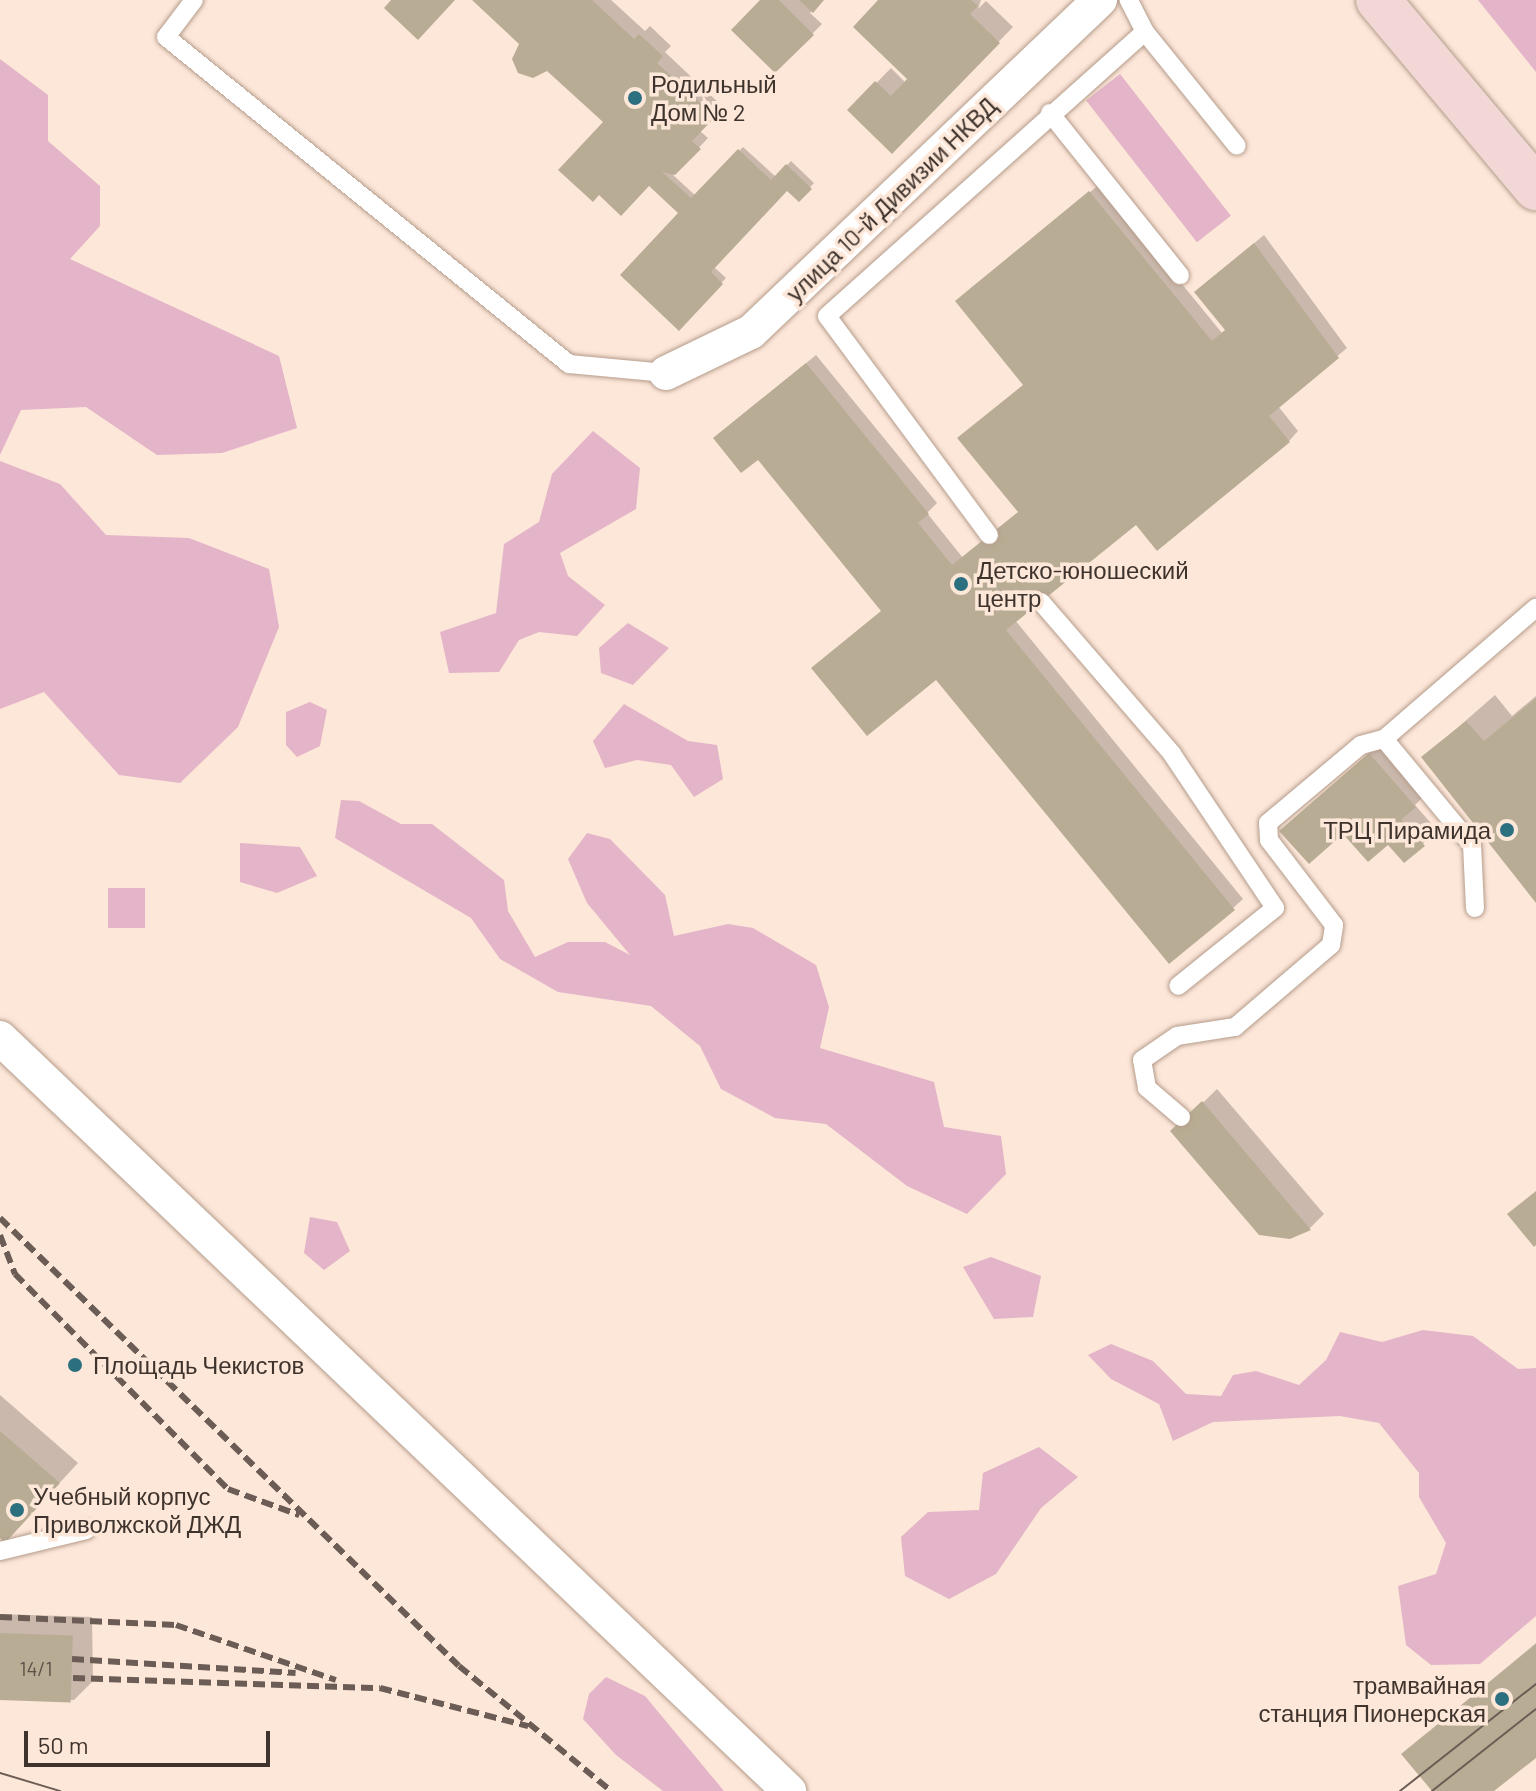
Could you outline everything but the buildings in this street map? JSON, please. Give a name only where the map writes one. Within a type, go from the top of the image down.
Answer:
[{"type":"main road","points":[[1378,0],[1536,188]]},
{"type":"street","name":"улица 10-й Дивизии НКВД","points":[[666,373],[751,332],[1100,0]]},
{"type":"street","points":[[0,1038],[789,1791]]},
{"type":"lane","points":[[194,0],[166,37],[569,364],[666,373]]},
{"type":"lane","points":[[1129,0],[1145,32],[1237,146]]},
{"type":"lane","points":[[989,535],[827,316],[1050,113],[1145,32]]},
{"type":"lane","points":[[1050,113],[1180,275]]},
{"type":"lane","points":[[1041,602],[1172,754],[1275,908],[1178,986]]},
{"type":"lane","points":[[1181,1117],[1147,1088],[1142,1060],[1177,1036],[1235,1027],[1331,945],[1334,925],[1269,840],[1268,823],[1361,745],[1384,739],[1536,608]]},
{"type":"lane","points":[[1384,739],[1472,845],[1475,908]]},
{"type":"lane","points":[[0,1551],[86,1530]]},
{"type":"shaded area","points":[[1478,0],[1536,0],[1536,72]]},
{"type":"shaded area","points":[[0,59],[48,95],[48,141],[100,186],[100,226],[70,259],[279,356],[297,428],[222,453],[157,455],[86,407],[21,410],[0,455]]},
{"type":"shaded area","points":[[1120,74],[1231,216],[1197,242],[1086,100]]},
{"type":"shaded area","points":[[593,431],[640,468],[636,509],[560,553],[568,576],[605,605],[577,636],[539,632],[519,640],[499,672],[449,673],[440,632],[496,613],[504,544],[539,522],[552,474]]},
{"type":"shaded area","points":[[0,461],[60,484],[106,535],[189,538],[269,569],[279,627],[238,727],[180,783],[119,775],[44,692],[0,709]]},
{"type":"shaded area","points":[[628,623],[669,648],[633,685],[601,673],[599,648]]},
{"type":"shaded area","points":[[310,702],[327,710],[320,746],[297,757],[286,745],[286,712]]},
{"type":"shaded area","points":[[624,704],[688,741],[717,745],[723,779],[694,797],[671,765],[637,760],[605,768],[593,741]]},
{"type":"shaded area","points":[[341,800],[359,801],[401,824],[432,824],[504,880],[508,911],[535,957],[568,942],[605,942],[630,955],[587,903],[568,859],[587,833],[610,839],[665,895],[674,936],[728,924],[753,928],[816,965],[829,1007],[820,1048],[934,1082],[944,1127],[1001,1136],[1006,1174],[967,1214],[907,1186],[826,1124],[775,1118],[721,1089],[700,1046],[651,1006],[558,992],[500,959],[471,918],[335,838]]},
{"type":"shaded area","points":[[240,843],[300,847],[317,876],[277,893],[240,882]]},
{"type":"shaded area","points":[[108,888],[145,888],[145,928],[108,928]]},
{"type":"shaded area","points":[[310,1217],[337,1222],[350,1251],[324,1270],[304,1253]]},
{"type":"shaded area","points":[[991,1257],[1041,1276],[1033,1317],[994,1319],[963,1267]]},
{"type":"shaded area","points":[[1423,1330],[1473,1336],[1518,1369],[1536,1368],[1536,1616],[1480,1664],[1431,1665],[1406,1645],[1398,1586],[1436,1574],[1446,1543],[1419,1497],[1419,1473],[1379,1423],[1340,1416],[1213,1422],[1173,1441],[1159,1404],[1111,1379],[1088,1355],[1111,1344],[1153,1361],[1186,1394],[1221,1396],[1233,1375],[1256,1371],[1299,1385],[1326,1360],[1340,1332],[1382,1342]]},
{"type":"shaded area","points":[[1039,1447],[1078,1477],[1041,1508],[996,1574],[949,1599],[905,1576],[901,1537],[928,1512],[979,1510],[983,1473]]},
{"type":"shaded area","points":[[606,1677],[645,1696],[724,1791],[663,1791],[616,1755],[583,1719],[589,1694]]},
{"type":"tram line","points":[[1400,1791],[1536,1684]]},
{"type":"tram line","points":[[1432,1791],[1536,1709]]},
{"type":"tram line","points":[[0,1773],[60,1791]]},
{"type":"railway","points":[[0,1218],[459,1666],[611,1791]]},
{"type":"railway","points":[[0,1235],[15,1274],[228,1489],[299,1515]]},
{"type":"railway","points":[[0,1617],[176,1625],[336,1680]]},
{"type":"railway","points":[[72,1659],[296,1673]]},
{"type":"railway","points":[[73,1678],[380,1688],[528,1726]]},
{"type":"place","name":"Родильный Дом № 2","points":[[635,98]]},
{"type":"place","name":"Детско-юношеский центр","points":[[961,584]]},
{"type":"place","name":"ТРЦ Пирамида","points":[[1507,830]]},
{"type":"place","name":"Площадь Чекистов","points":[[75,1365]]},
{"type":"place","name":"Учебный корпус Приволжской ДЖД","points":[[17,1510]]},
{"type":"place","name":"трамвайная станция Пионерская","points":[[1502,1699]]}]
